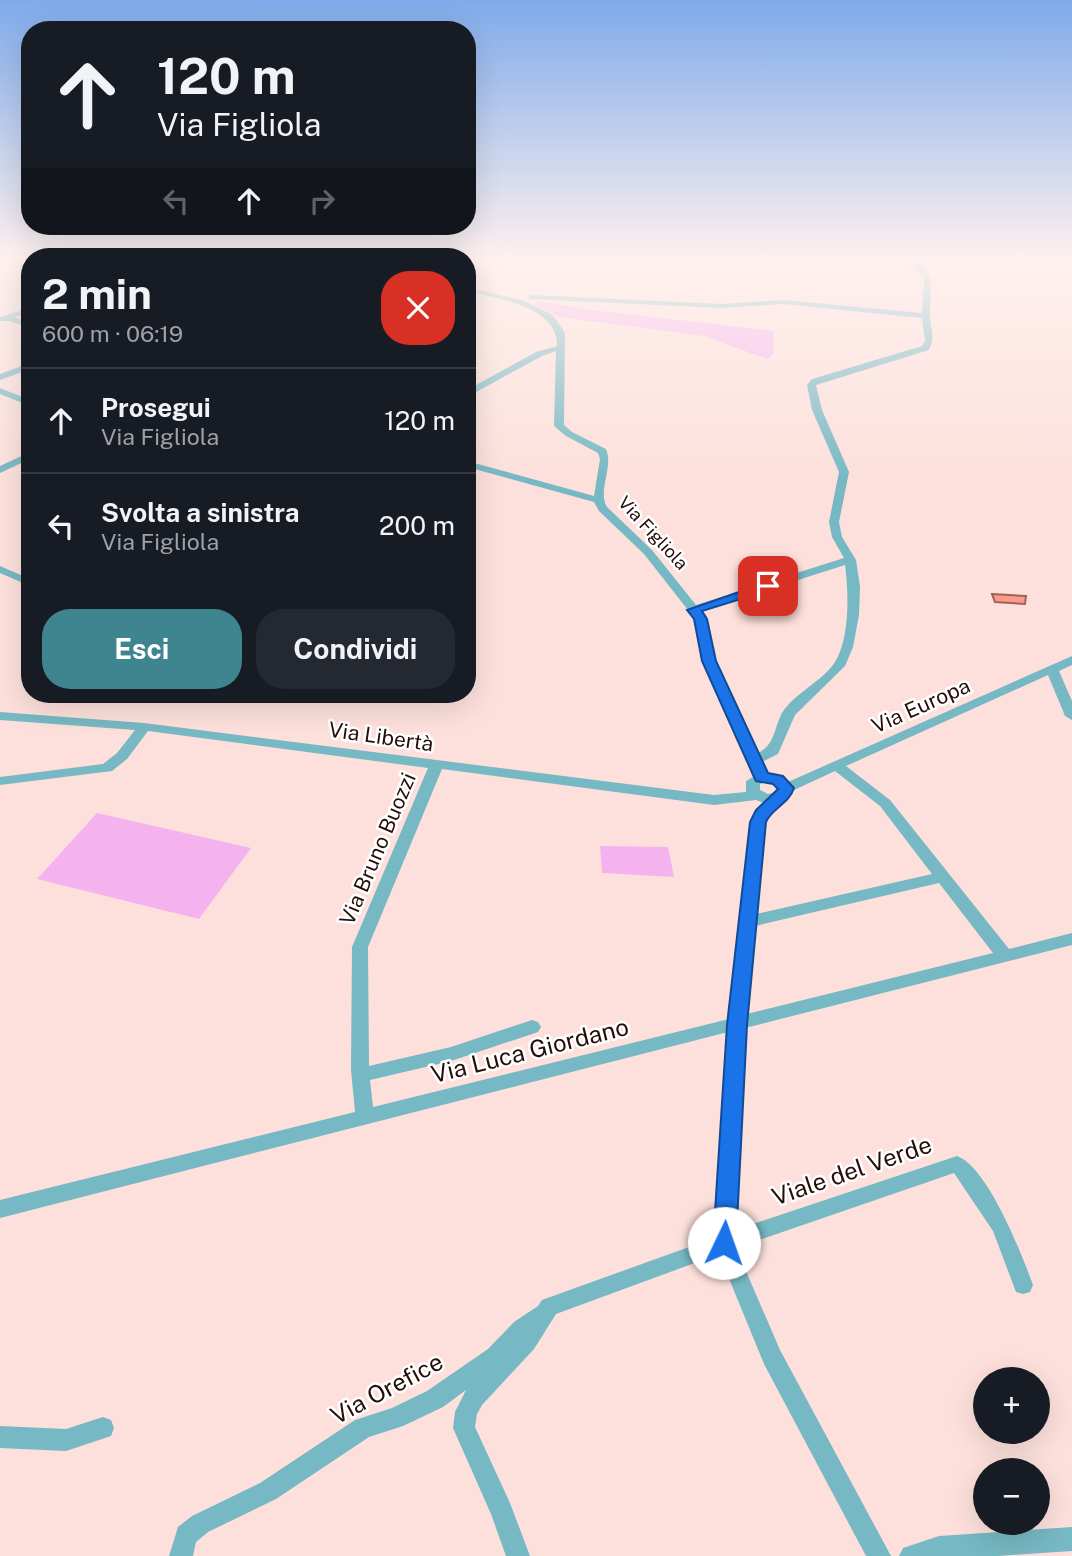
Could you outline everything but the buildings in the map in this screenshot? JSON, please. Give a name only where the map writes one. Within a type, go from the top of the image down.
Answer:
[{"type":"street","name":"Via Figliola","points":[[561,334],[559,426],[569,435],[596,447],[605,455],[598,500],[603,509],[648,552],[701,619],[709,661],[762,777]]},
{"type":"street","points":[[753,761],[773,751],[789,713],[839,666],[847,647],[853,615],[854,587],[850,560],[837,537],[834,522],[844,472],[817,410],[811,386],[814,381],[926,348],[929,343],[928,334]]},
{"type":"street","points":[[476,389],[539,354],[562,347]]},
{"type":"street","points":[[0,377],[21,369]]},
{"type":"street","points":[[0,391],[21,399]]},
{"type":"street","points":[[0,470],[21,460]]},
{"type":"street","points":[[476,464],[598,500]]},
{"type":"street","points":[[694,610],[850,560]]},
{"type":"street","points":[[0,569],[21,579]]},
{"type":"street","name":"Via Europa","points":[[781,793],[1072,660]]},
{"type":"street","points":[[1052,669],[1072,716]]},
{"type":"street","name":"Via Libertà","points":[[0,716],[144,727],[713,800],[781,793]]},
{"type":"street","points":[[0,781],[107,768],[122,756],[144,727]]},
{"type":"street","name":"Via Bruno Buozzi","points":[[365,1117],[361,1075],[360,947],[436,766]]},
{"type":"street","points":[[837,766],[885,803],[1005,956]]},
{"type":"street","points":[[756,795],[751,785],[762,777],[778,779],[781,793],[762,813],[758,822],[737,1025],[724,1243],[772,1357],[879,1556]]},
{"type":"street","points":[[747,922],[941,877]]},
{"type":"street","name":"Via Luca Giordano","points":[[0,1209],[1072,939]]},
{"type":"street","points":[[361,1075],[451,1054],[531,1027]]},
{"type":"street","name":"Viale del Verde","points":[[549,1307],[724,1243],[957,1164],[963,1168],[1001,1227],[1023,1285]]},
{"type":"street","points":[[517,1556],[502,1511],[464,1428],[465,1420],[474,1397],[526,1342],[549,1307]]},
{"type":"street","name":"Via Orefice","points":[[181,1556],[186,1535],[200,1524],[268,1491],[363,1428],[395,1418],[435,1399],[496,1356],[521,1329],[549,1307]]},
{"type":"street","points":[[0,1437],[66,1440],[103,1428]]},
{"type":"street","points":[[911,1556],[939,1548],[1072,1539]]},
{"type":"shaded area","points":[[686,334],[774,334],[773,354],[767,359],[704,336]]},
{"type":"shaded area","points":[[97,813],[251,848],[199,919],[37,879]]},
{"type":"shaded area","points":[[600,846],[668,847],[674,877],[602,873]]},
{"type":"route","points":[[724,1243],[737,1025],[758,822],[762,813],[784,795],[786,788],[778,779],[762,777],[753,761],[709,661],[701,619],[694,610],[768,586]]}]
